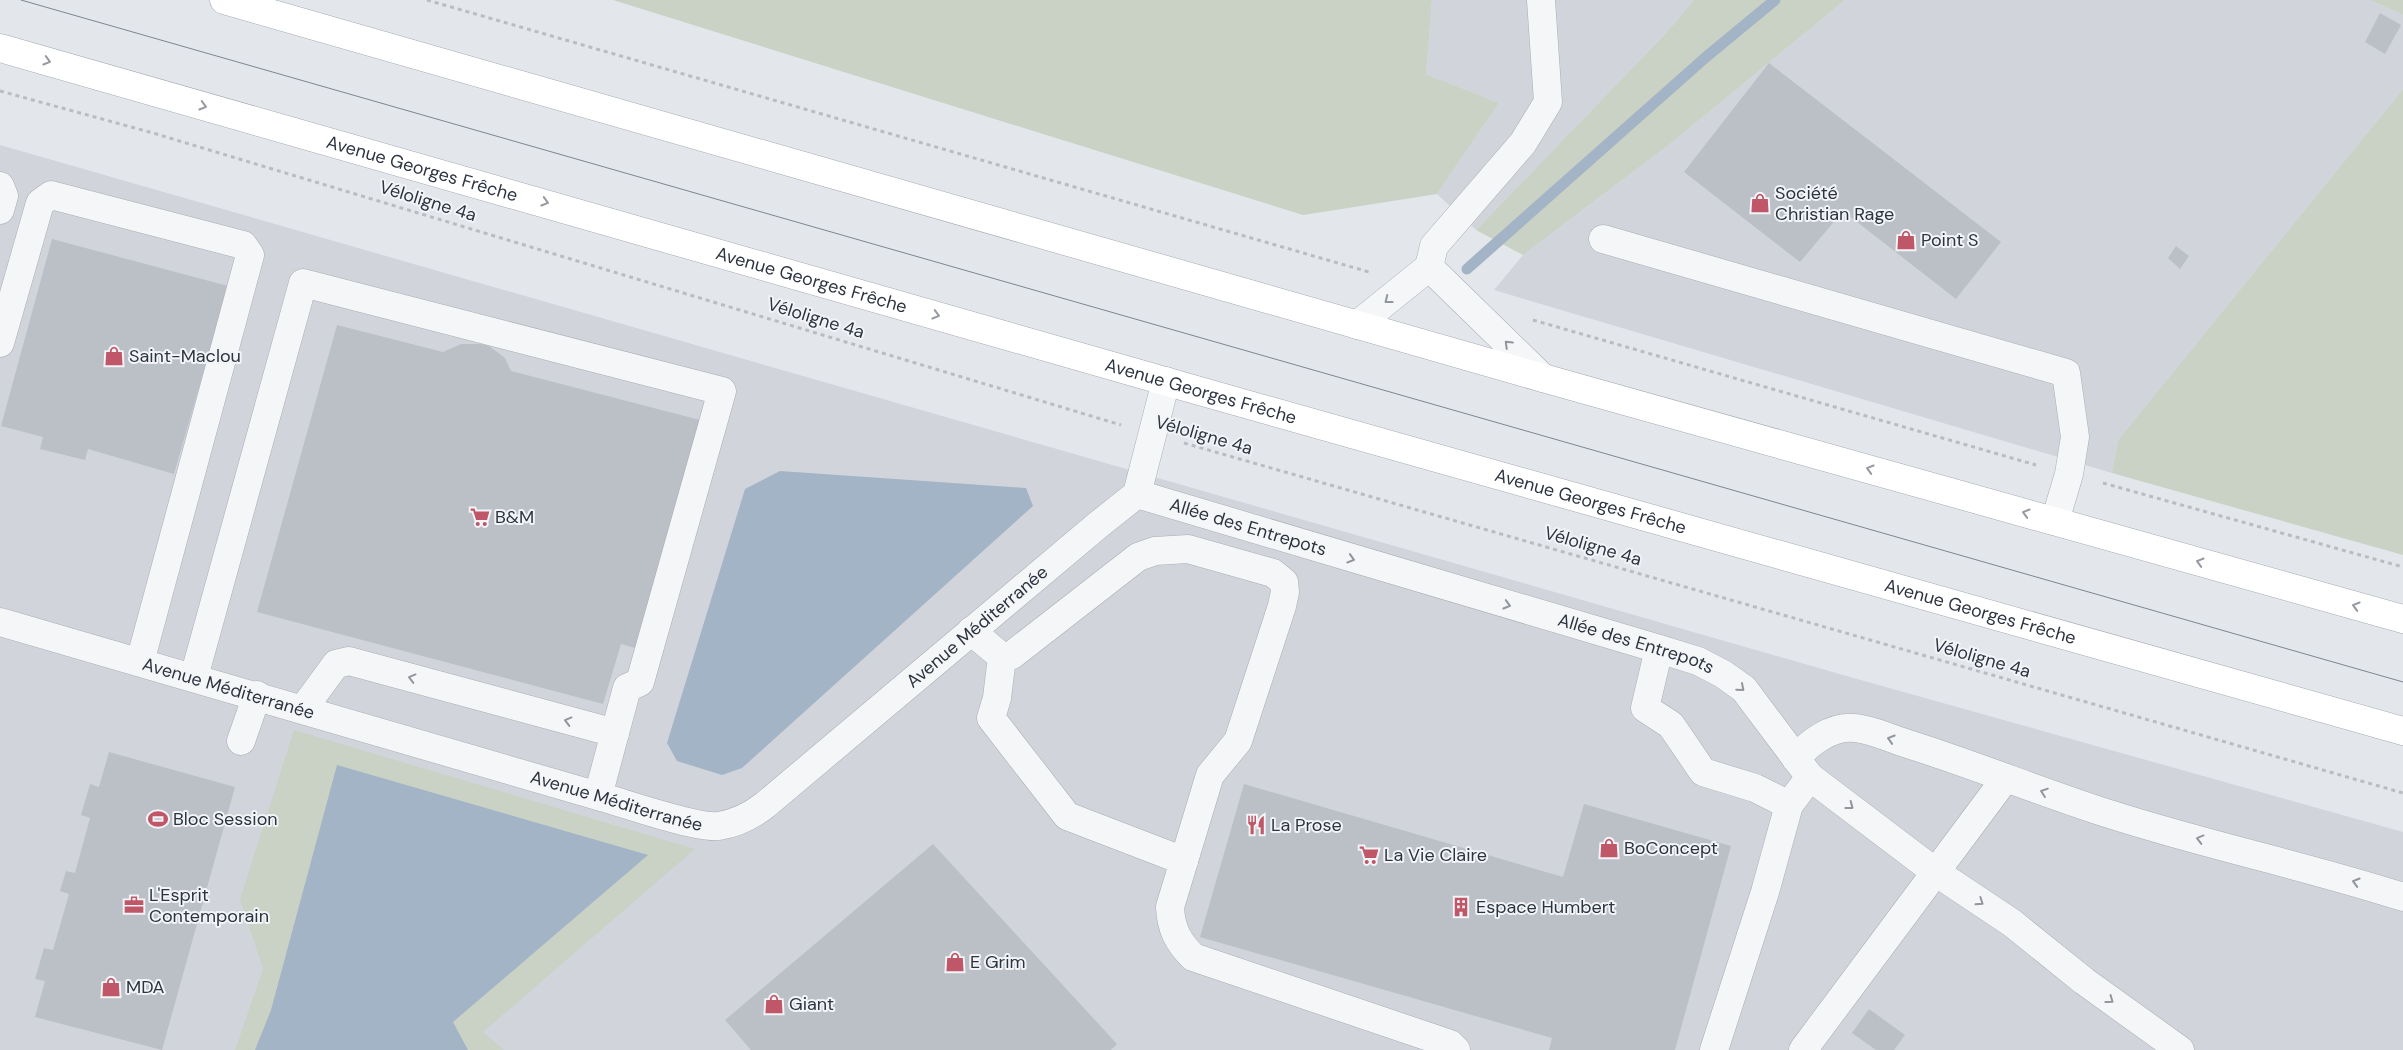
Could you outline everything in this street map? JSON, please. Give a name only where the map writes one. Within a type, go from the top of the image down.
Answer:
[{"type":"main road","points":[[224,0],[1356,325],[2403,619]]},
{"type":"main road","name":"Avenue Georges Frêche","points":[[0,48],[1166,381],[2403,731]]},
{"type":"street","points":[[1356,325],[1428,267],[1434,246],[1523,143],[1548,102],[1541,0]]},
{"type":"street","points":[[0,186],[4,196],[0,210]]},
{"type":"street","points":[[0,343],[40,203],[51,195],[243,245],[250,255],[140,662]]},
{"type":"street","points":[[1603,239],[2066,373],[2075,437],[2069,474],[2055,521]]},
{"type":"street","points":[[1428,267],[1543,378]]},
{"type":"street","points":[[194,677],[303,283],[722,391],[640,682],[627,688],[598,796]]},
{"type":"street","points":[[1137,494],[1166,381]]},
{"type":"street","name":"Avenue Méditerranée","points":[[0,622],[598,796],[693,822],[718,826],[748,818],[1098,524],[1137,494]]},
{"type":"street","name":"Allée des Entrepots","points":[[1137,494],[1660,649],[1698,661],[1723,674],[1744,689],[1770,721],[1781,740],[1803,768],[1934,871],[2012,923],[2084,981],[2150,1042],[2180,1050]]},
{"type":"street","points":[[1002,657],[1012,655],[1138,557],[1155,551],[1188,549],[1273,573],[1284,582],[1285,592],[1282,606],[1238,741],[1210,775],[1170,907],[1171,923],[1180,944],[1194,957],[1450,1044],[1456,1050]]},
{"type":"street","points":[[971,631],[1002,657]]},
{"type":"street","points":[[1660,649],[1645,708],[1671,725],[1703,772],[1755,788],[1789,805]]},
{"type":"street","points":[[1002,657],[997,698],[991,718],[1067,816],[1184,861]]},
{"type":"street","points":[[303,709],[336,664],[349,661],[615,733]]},
{"type":"street","points":[[241,741],[257,696]]},
{"type":"street","points":[[1714,1050],[1764,892],[1789,805],[1803,768],[1803,749],[1835,729],[1854,728],[1958,760],[2005,779],[2096,810],[2282,861],[2403,897]]},
{"type":"street","points":[[1803,1050],[1934,871],[2005,779]]},
{"type":"path","name":"Véloligne 4a","points":[[0,91],[162,136],[1152,434],[2403,793]]},
{"type":"shaded area","points":[[613,0],[1432,0],[1426,74],[1499,103],[1437,194],[1303,215]]},
{"type":"shaded area","points":[[1432,0],[1694,0],[1666,33],[1476,230],[1437,194],[1499,103],[1426,74]]},
{"type":"shaded area","points":[[1694,0],[1845,0],[1670,144],[1523,255],[1476,230],[1666,33]]},
{"type":"shaded area","points":[[1845,0],[2370,0],[2403,15],[2403,89],[2118,440],[2112,473],[1494,290],[1523,255],[1670,144]]},
{"type":"shaded area","points":[[2370,0],[2403,0],[2403,15]]},
{"type":"shaded area","points":[[2403,89],[2403,555],[2112,473],[2118,440]]},
{"type":"shaded area","points":[[0,145],[1843,675],[2403,832],[2403,1050],[0,1050]]},
{"type":"shaded area","points":[[294,730],[695,849],[483,1032],[504,1050],[235,1050],[263,969],[240,899]]},
{"type":"water","points":[[780,471],[1026,488],[1033,506],[742,768],[722,775],[677,761],[667,743],[745,489]]},
{"type":"water","points":[[337,765],[648,855],[453,1022],[468,1050],[255,1050],[271,1010]]},
{"type":"building","points":[[2380,13],[2401,25],[2385,54],[2365,42]]},
{"type":"building","points":[[1769,63],[2001,242],[1956,299],[1843,211],[1800,262],[1684,172]]},
{"type":"building","name":"Saint-Maclou","points":[[52,239],[228,286],[174,474],[88,449],[85,460],[40,449],[43,437],[1,426]]},
{"type":"building","points":[[2176,246],[2189,256],[2180,269],[2168,258]]},
{"type":"building","name":"B&M","points":[[337,325],[443,352],[461,344],[489,346],[505,358],[511,371],[704,421],[639,649],[621,644],[603,704],[257,612]]},
{"type":"building","points":[[109,752],[235,787],[162,1050],[35,1017],[45,981],[35,979],[44,948],[53,950],[69,894],[60,891],[66,871],[75,873],[90,818],[81,815],[90,784],[99,787]]},
{"type":"building","name":"Espace Humbert","points":[[1244,784],[1563,877],[1584,804],[1731,846],[1675,1050],[1549,1050],[1552,1038],[1200,937]]},
{"type":"building","points":[[933,844],[1117,1044],[1111,1050],[751,1050],[725,1020]]},
{"type":"building","points":[[1869,1009],[1905,1035],[1894,1050],[1876,1050],[1852,1033]]},
{"type":"waterway","points":[[1467,269],[1706,57],[1775,0]]},
{"type":"tram line","points":[[21,0],[2403,682]]},
{"type":"place","name":"Société Christian Rage","points":[[1760,203]]},
{"type":"place","name":"Point S","points":[[1906,240]]},
{"type":"place","name":"Saint-Maclou","points":[[114,356]]},
{"type":"place","name":"B&M","points":[[480,517]]},
{"type":"place","name":"Bloc Session","points":[[158,819]]},
{"type":"place","name":"La Prose","points":[[1256,825]]},
{"type":"place","name":"BoConcept","points":[[1609,848]]},
{"type":"place","name":"La Vie Claire","points":[[1369,855]]},
{"type":"place","name":"L'Esprit Contemporain","points":[[134,905]]},
{"type":"place","name":"Espace Humbert","points":[[1461,907]]},
{"type":"place","name":"E Grim","points":[[955,962]]},
{"type":"place","name":"MDA","points":[[111,987]]},
{"type":"place","name":"Giant","points":[[774,1004]]}]
